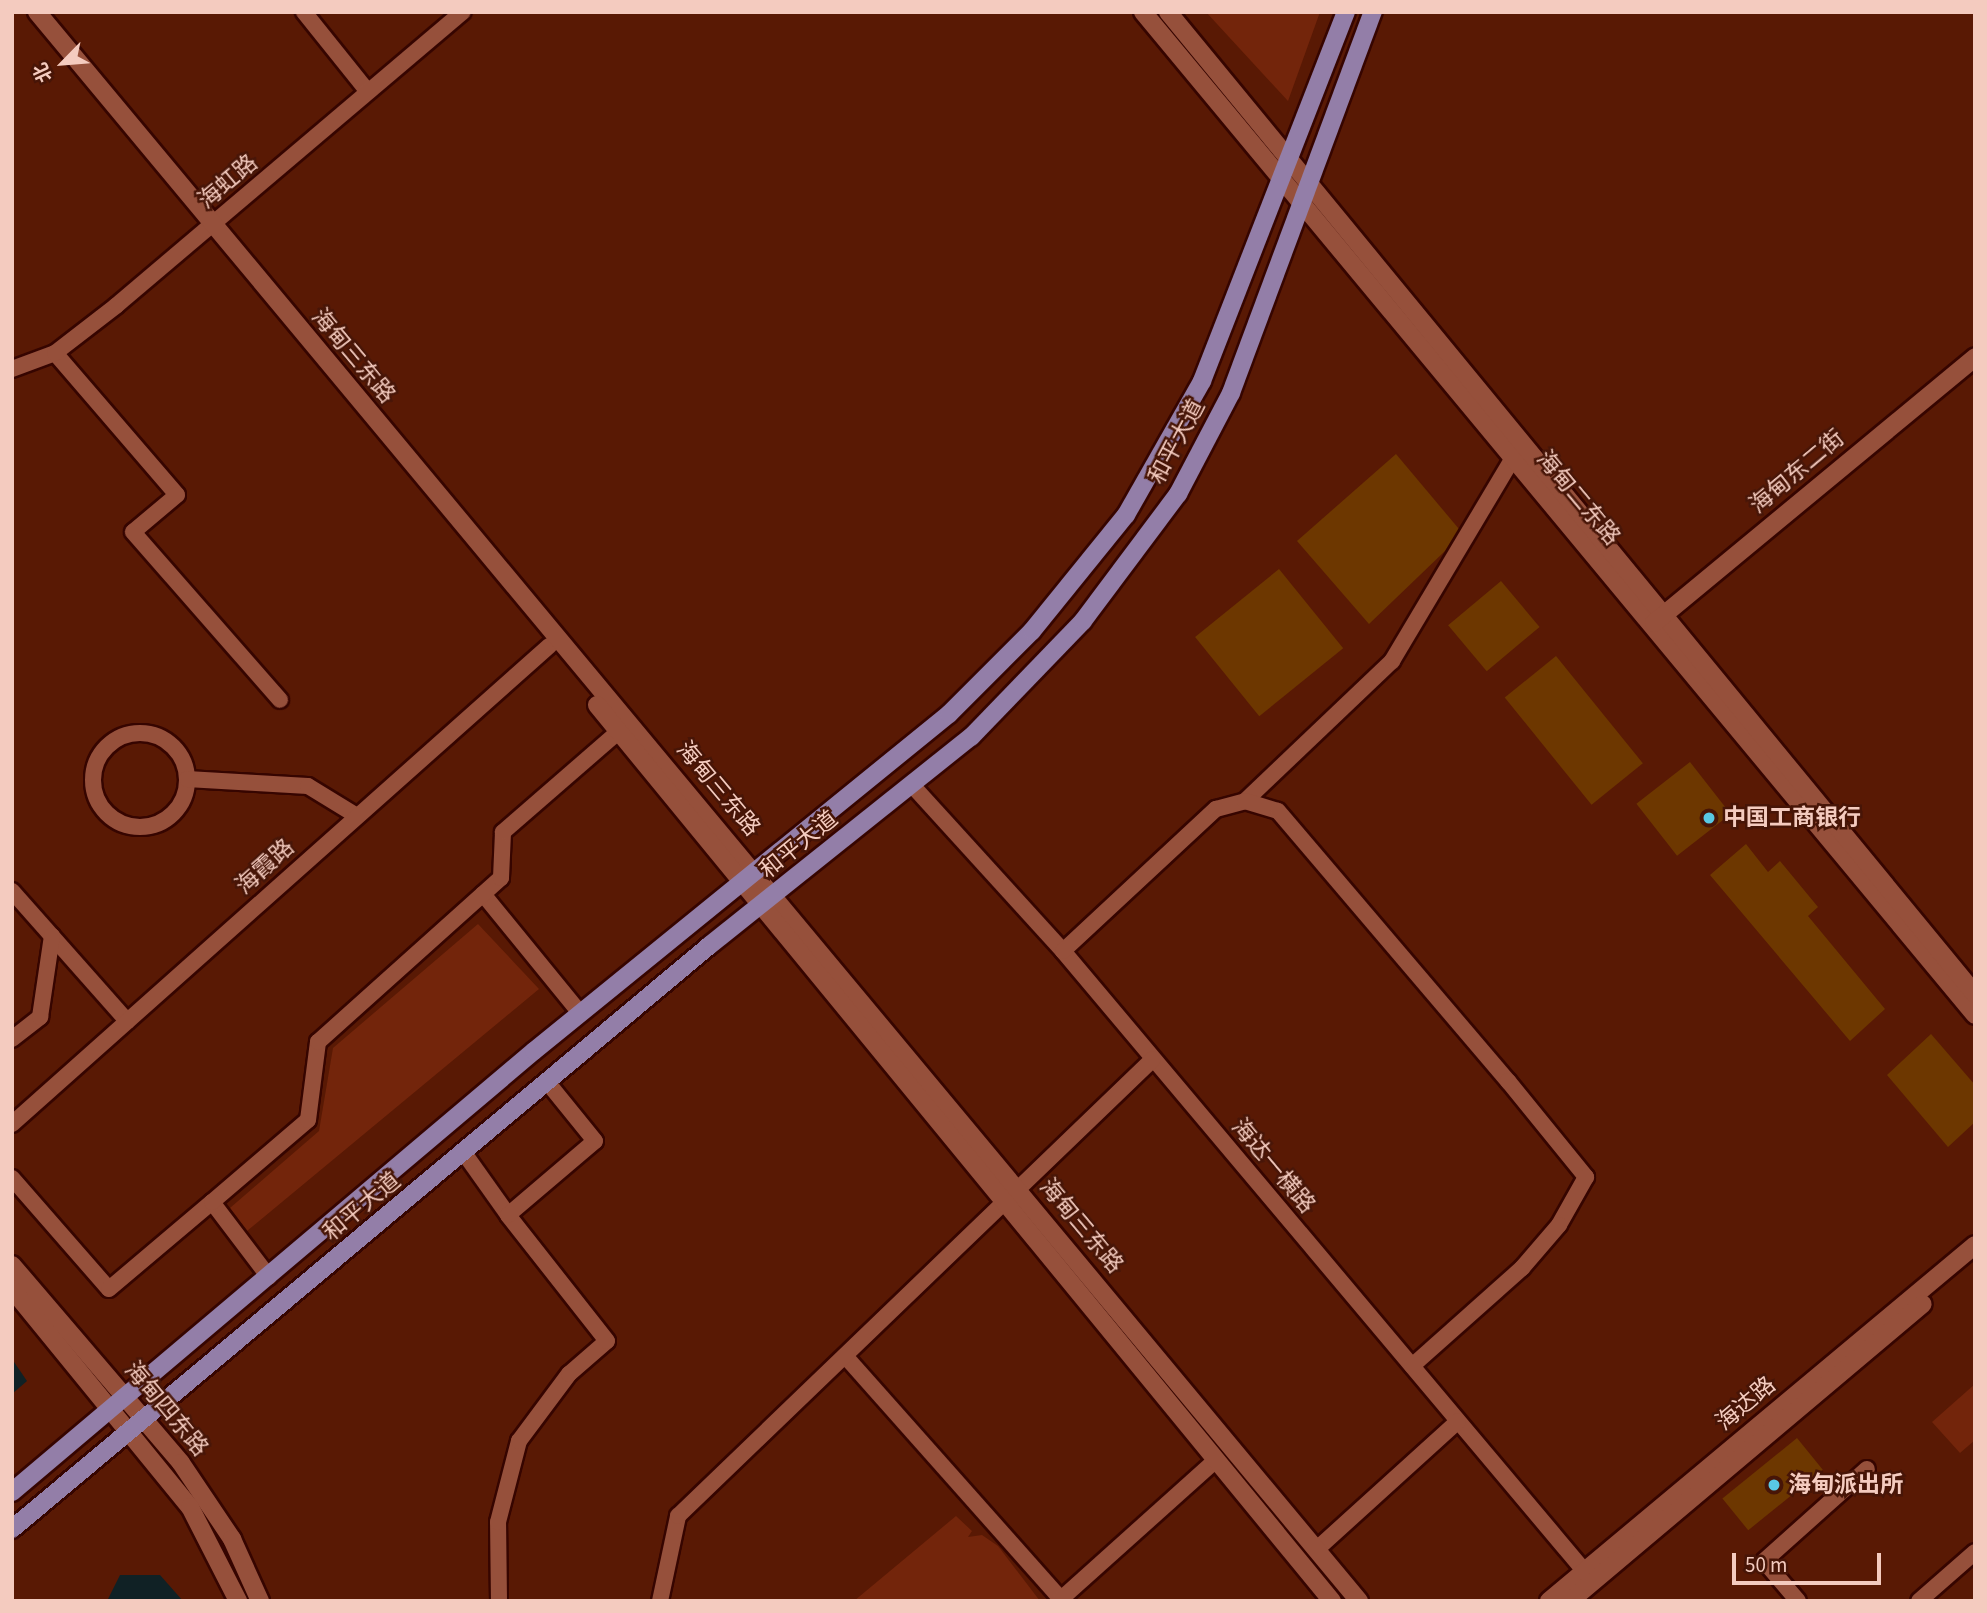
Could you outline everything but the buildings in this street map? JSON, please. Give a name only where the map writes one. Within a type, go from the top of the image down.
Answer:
[{"type":"main road","points":[[23,12],[208,228],[620,731],[740,885],[1332,1601]]},
{"type":"main road","name":"海甸三东路","points":[[37,12],[208,228],[756,872],[1359,1601]]},
{"type":"main road","name":"海甸二东路","points":[[1143,12],[1513,458],[1659,624],[1975,994]]},
{"type":"main road","name":"海甸二东路","points":[[1168,12],[1291,161],[1659,624],[1975,1014]]},
{"type":"main road","name":"和平大道","points":[[12,1492],[580,1013],[949,714],[1088,566],[1126,515],[1202,381],[1291,161],[1346,12]]},
{"type":"main road","name":"和平大道","points":[[12,1529],[759,908],[912,785],[1054,653],[1113,585],[1178,494],[1252,346],[1373,12]]},
{"type":"main road","name":"海甸东二街","points":[[1659,624],[1975,357]]},
{"type":"main road","name":"海甸东二街","points":[[1659,624],[1975,369]]},
{"type":"main road","name":"海达路","points":[[1570,1601],[1589,1576],[1975,1245]]},
{"type":"main road","name":"海达路","points":[[1549,1601],[1589,1576],[1975,1260]]},
{"type":"main road","name":"海甸四东路","points":[[12,1265],[118,1404],[131,1432],[199,1520],[237,1601]]},
{"type":"main road","name":"海甸四东路","points":[[12,1289],[118,1404],[145,1421],[216,1513],[260,1601]]},
{"type":"street","points":[[304,12],[368,92]]},
{"type":"street","name":"海虹路","points":[[12,369],[55,352],[208,228],[462,12]]},
{"type":"street","points":[[55,352],[177,495],[133,532],[280,700]]},
{"type":"street","points":[[1063,951],[1216,809],[1245,801],[1392,661],[1513,458]]},
{"type":"street","name":"海霞路","points":[[12,1124],[549,646]]},
{"type":"street","points":[[12,1178],[109,1289],[308,1119],[318,1042],[501,878],[503,832],[620,731]]},
{"type":"street","points":[[138,733],[177,751],[187,779],[185,795],[165,820],[134,827],[105,812],[93,782],[101,754],[138,733]]},
{"type":"street","points":[[187,779],[307,786],[357,816]]},
{"type":"street","name":"海达一横路","points":[[912,785],[1063,951],[1589,1576]]},
{"type":"street","points":[[1245,801],[1279,811],[1586,1177],[1559,1225],[1522,1268],[1412,1366]]},
{"type":"street","points":[[12,891],[127,1021]]},
{"type":"street","points":[[483,894],[580,1013]]},
{"type":"street","points":[[12,1039],[40,1017],[52,936]]},
{"type":"street","points":[[660,1601],[678,1516],[1153,1059]]},
{"type":"street","points":[[508,1215],[595,1141],[548,1083]]},
{"type":"street","points":[[464,1153],[508,1215],[607,1341],[569,1374],[519,1441],[498,1522],[499,1601]]},
{"type":"street","points":[[212,1202],[269,1277]]},
{"type":"street","points":[[846,1357],[1062,1600],[1216,1460]]},
{"type":"street","points":[[1317,1549],[1458,1421]]},
{"type":"street","points":[[1798,1601],[1764,1561],[1867,1469]]},
{"type":"street","points":[[1919,1601],[1975,1552]]},
{"type":"shaded area","points":[[1206,12],[1320,12],[1288,101]]},
{"type":"shaded area","points":[[478,924],[539,989],[247,1231],[230,1208],[319,1131],[333,1048]]},
{"type":"shaded area","points":[[12,1359],[27,1381],[12,1394]]},
{"type":"shaded area","points":[[1975,1384],[1975,1440],[1960,1453],[1932,1422]]},
{"type":"shaded area","points":[[956,1516],[972,1531],[968,1537],[982,1535],[998,1546],[1040,1601],[854,1601]]},
{"type":"shaded area","points":[[120,1575],[160,1575],[183,1601],[107,1601]]},
{"type":"place","name":"中国工商银行","points":[[1709,818]]},
{"type":"place","name":"海甸派出所","points":[[1774,1485]]}]
